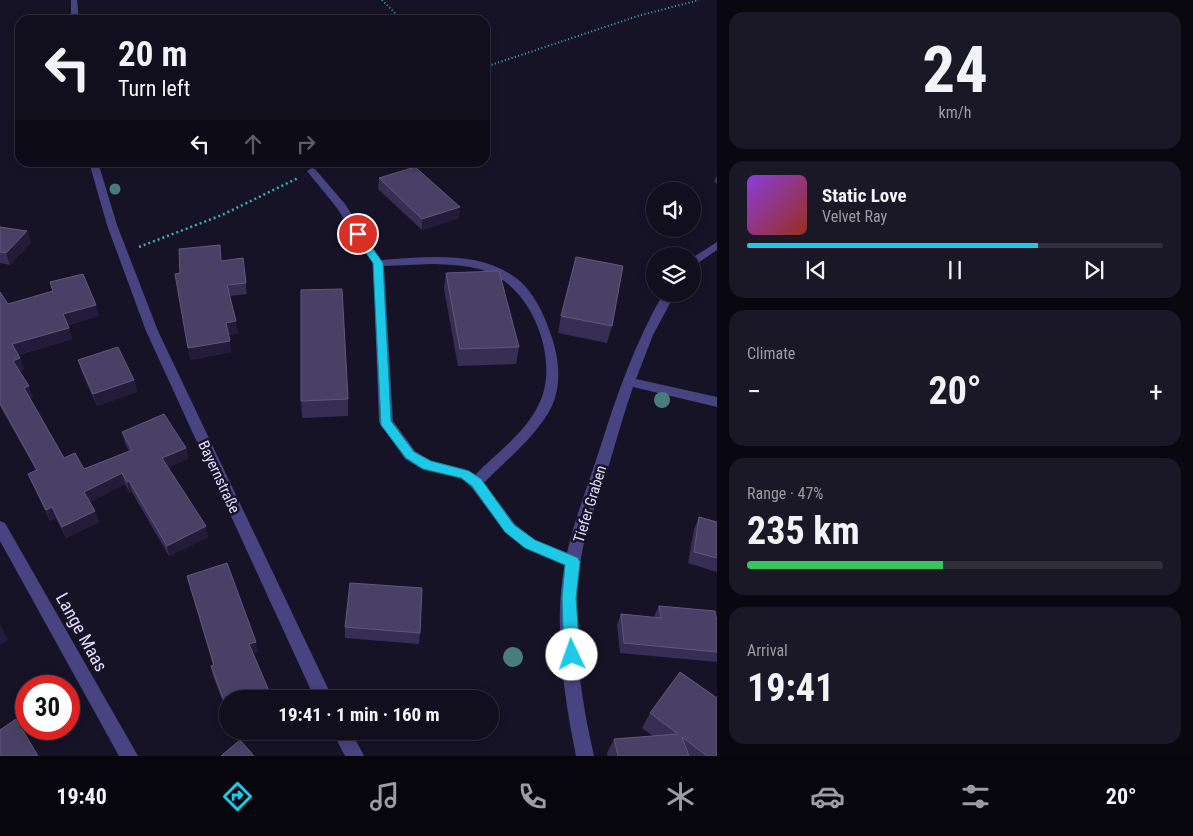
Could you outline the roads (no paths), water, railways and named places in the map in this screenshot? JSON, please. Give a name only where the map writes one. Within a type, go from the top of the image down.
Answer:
[{"type":"street","points":[[74,0],[75,15]]},
{"type":"street","name":"Bayernstraße","points":[[95,167],[122,253],[152,331],[320,690]]},
{"type":"street","points":[[312,171],[341,206],[378,263],[386,422],[410,455],[427,465],[465,474],[476,483],[510,528],[530,544],[573,562]]},
{"type":"street","points":[[701,257],[717,245]]},
{"type":"street","points":[[378,263],[466,261],[482,264],[508,278],[532,300],[542,320],[553,363],[554,383],[544,408],[476,483]]},
{"type":"street","name":"Tiefer Graben","points":[[585,756],[574,693],[569,598],[573,562],[628,382],[664,302]]},
{"type":"street","points":[[628,382],[717,402]]},
{"type":"street","name":"Lange Maas","points":[[0,527],[129,756]]},
{"type":"street","points":[[346,740],[354,756]]}]
